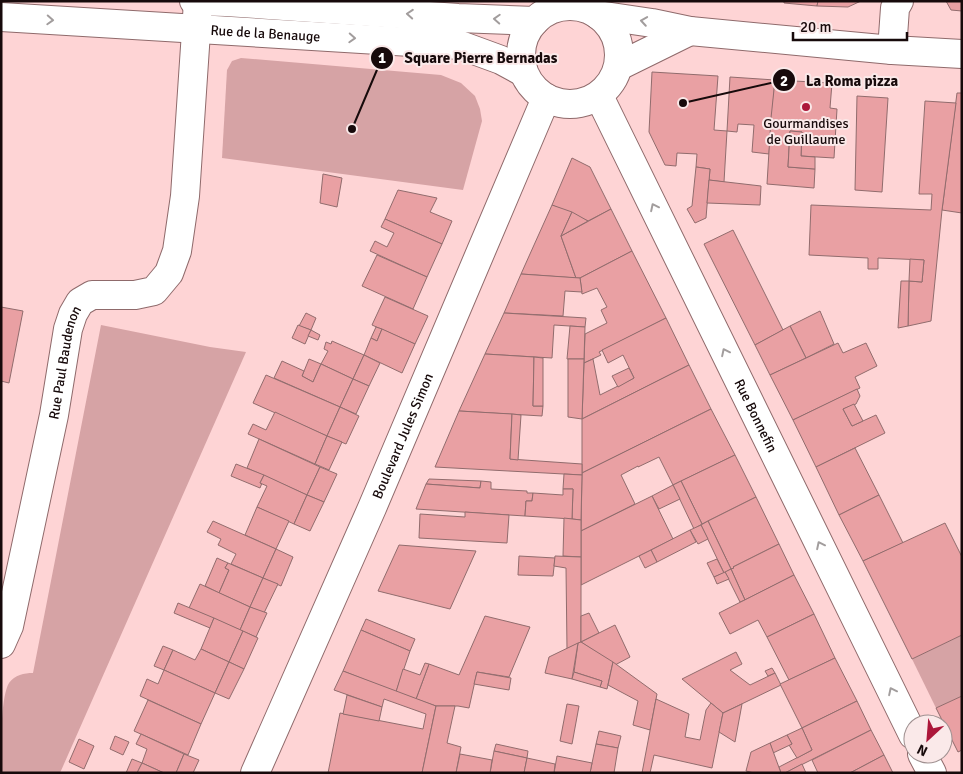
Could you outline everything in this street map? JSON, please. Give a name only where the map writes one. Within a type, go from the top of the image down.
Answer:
[{"type":"street","name":"Rue de la Benauge","points":[[194,1],[458,18],[535,21]]},
{"type":"street","points":[[892,50],[895,8],[899,1]]},
{"type":"street","name":"Rue Paul Baudenon","points":[[1,644],[9,626],[54,415],[68,329],[73,314],[80,302],[92,295],[135,295],[154,291],[169,273],[177,251],[185,196],[198,2]]},
{"type":"street","points":[[585,8],[609,24],[616,37],[619,51],[619,66],[608,87],[599,96],[587,102],[573,105],[559,104],[537,92],[523,72],[521,58],[522,44],[526,32],[535,21],[547,12],[562,6],[585,8],[690,31],[892,50],[962,54]]},
{"type":"street","name":"Rue de la Benauge","points":[[1,17],[460,45],[501,60],[523,72]]},
{"type":"street","points":[[619,66],[690,31]]},
{"type":"street","name":"Rue Bonnefin","points":[[599,96],[903,715]]},
{"type":"street","name":"Boulevard Jules Simon","points":[[255,773],[372,508],[546,98]]},
{"type":"shaded area","points":[[241,58],[441,75],[461,83],[475,96],[482,121],[463,190],[222,158],[227,70],[232,61]]},
{"type":"shaded area","points":[[101,325],[210,347],[246,352],[60,773],[1,773],[2,726],[6,690],[9,683],[17,676],[33,673]]},
{"type":"shaded area","points":[[962,635],[962,696],[936,708],[912,659]]},
{"type":"building","points":[[784,1],[818,1],[817,6],[784,3]]},
{"type":"building","points":[[818,1],[861,1],[848,7],[817,6]]},
{"type":"building","points":[[946,1],[962,1],[962,11],[951,10]]},
{"type":"building","points":[[652,72],[718,76],[714,130],[727,131],[724,182],[709,180],[710,169],[696,167],[697,154],[677,153],[676,166],[665,165],[649,132]]},
{"type":"building","points":[[730,77],[775,80],[769,154],[752,152],[754,125],[738,124],[737,132],[727,131]]},
{"type":"building","points":[[775,80],[832,83],[830,108],[837,109],[834,158],[801,156],[802,132],[790,131],[788,167],[815,169],[814,188],[767,184]]},
{"type":"building","points":[[957,93],[962,93],[962,213],[942,210]]},
{"type":"building","points":[[857,96],[888,98],[882,192],[855,190]]},
{"type":"building","points":[[925,101],[956,103],[942,210],[931,321],[908,326],[909,281],[922,282],[924,260],[878,258],[878,269],[868,269],[868,258],[809,255],[811,205],[931,210],[932,194],[919,194]]},
{"type":"building","points":[[790,131],[802,132],[801,156],[815,157],[815,169],[788,167]]},
{"type":"building","points":[[572,158],[590,167],[611,209],[588,221],[552,205]]},
{"type":"building","points":[[696,167],[710,169],[706,218],[695,223],[687,209],[692,206]]},
{"type":"building","points":[[323,174],[342,178],[337,207],[320,203]]},
{"type":"building","points":[[709,180],[761,186],[760,205],[707,203]]},
{"type":"building","points":[[398,190],[437,198],[430,212],[452,221],[442,244],[385,219]]},
{"type":"building","points":[[552,205],[572,212],[561,236],[576,278],[521,274]]},
{"type":"building","points":[[611,209],[632,251],[580,278],[576,278],[561,236]]},
{"type":"building","points":[[572,212],[588,221],[561,236],[566,225]]},
{"type":"building","points":[[385,219],[442,244],[427,277],[370,251],[375,241],[387,247],[394,233],[381,227]]},
{"type":"building","points":[[733,230],[783,330],[755,345],[704,244]]},
{"type":"building","points":[[632,251],[666,318],[599,352],[601,355],[584,363],[585,334],[607,323],[601,310],[607,307],[597,288],[582,294],[580,278]]},
{"type":"building","points":[[377,255],[427,277],[413,309],[362,286]]},
{"type":"building","points":[[910,259],[924,260],[922,282],[909,281]]},
{"type":"building","points":[[521,274],[580,278],[582,292],[565,291],[563,316],[504,313]]},
{"type":"building","points":[[901,281],[909,281],[908,326],[898,328]]},
{"type":"building","points":[[385,297],[428,316],[415,344],[372,325]]},
{"type":"building","points":[[1,307],[23,311],[9,383],[1,381]]},
{"type":"building","points":[[820,311],[834,344],[806,358],[790,326]]},
{"type":"building","points":[[306,313],[316,318],[311,330],[299,326]]},
{"type":"building","points":[[504,313],[586,318],[585,327],[554,325],[552,358],[485,354]]},
{"type":"building","points":[[666,318],[689,365],[582,419],[584,363],[593,359],[600,395],[634,378],[623,355],[608,363],[602,350]]},
{"type":"building","points":[[298,325],[311,330],[305,344],[292,338]]},
{"type":"building","points":[[570,326],[585,327],[584,359],[567,359]]},
{"type":"building","points":[[790,326],[806,358],[770,375],[755,345]]},
{"type":"building","points":[[376,327],[382,329],[377,341],[371,338]]},
{"type":"building","points":[[382,329],[415,344],[402,373],[364,355],[371,338],[377,341]]},
{"type":"building","points":[[311,330],[320,335],[318,340],[308,336]]},
{"type":"building","points":[[332,341],[364,355],[353,379],[321,364],[328,351],[324,349],[326,342],[331,344]]},
{"type":"building","points":[[838,343],[843,353],[866,343],[877,366],[855,377],[860,388],[793,420],[770,375]]},
{"type":"building","points":[[485,354],[534,357],[533,406],[543,406],[542,416],[459,411]]},
{"type":"building","points":[[364,355],[380,363],[369,386],[353,379]]},
{"type":"building","points":[[534,357],[543,358],[543,406],[533,406]]},
{"type":"building","points":[[309,359],[321,364],[313,382],[302,376]]},
{"type":"building","points":[[568,359],[584,359],[582,419],[568,417]]},
{"type":"building","points":[[282,361],[304,371],[302,376],[313,382],[321,364],[353,379],[340,407],[274,378]]},
{"type":"building","points":[[689,365],[711,409],[582,473],[582,419]]},
{"type":"building","points":[[629,368],[634,378],[618,387],[612,376]]},
{"type":"building","points":[[266,375],[340,407],[327,436],[253,403]]},
{"type":"building","points":[[353,379],[369,386],[356,414],[340,407]]},
{"type":"building","points":[[857,389],[860,396],[856,404],[843,409],[852,426],[876,415],[885,433],[816,467],[793,420]]},
{"type":"building","points":[[854,404],[863,421],[852,426],[843,409]]},
{"type":"building","points":[[340,407],[359,416],[346,444],[327,436]]},
{"type":"building","points":[[711,409],[735,455],[673,485],[659,457],[638,466],[621,475],[635,504],[581,531],[582,473]]},
{"type":"building","points":[[459,411],[512,414],[510,459],[582,464],[582,475],[435,467]]},
{"type":"building","points":[[275,412],[327,436],[315,464],[248,434],[253,424],[266,430]]},
{"type":"building","points":[[512,414],[521,415],[518,460],[510,459]]},
{"type":"building","points":[[327,436],[342,442],[329,470],[315,464]]},
{"type":"building","points":[[259,439],[320,467],[307,495],[247,468]]},
{"type":"building","points":[[855,448],[879,495],[839,515],[816,467]]},
{"type":"building","points":[[735,455],[756,497],[702,524],[681,481]]},
{"type":"building","points":[[236,464],[264,475],[260,488],[231,476]]},
{"type":"building","points":[[320,467],[337,474],[324,502],[307,495]]},
{"type":"building","points":[[564,474],[582,475],[581,520],[572,519],[573,489],[563,489]]},
{"type":"building","points":[[264,475],[307,495],[294,524],[257,507],[267,486],[260,483]]},
{"type":"building","points":[[429,479],[481,481],[480,488],[426,484]]},
{"type":"building","points":[[481,481],[491,482],[491,489],[533,493],[532,501],[526,501],[525,516],[416,509],[426,484],[480,488]]},
{"type":"building","points":[[681,481],[702,524],[694,529],[673,485]]},
{"type":"building","points":[[673,485],[680,499],[659,509],[652,496]]},
{"type":"building","points":[[563,489],[573,489],[572,519],[525,516],[526,501],[532,501],[533,493],[563,495]]},
{"type":"building","points":[[307,495],[324,502],[310,531],[294,524]]},
{"type":"building","points":[[879,495],[903,543],[863,561],[839,515]]},
{"type":"building","points":[[652,496],[673,539],[581,585],[581,531]]},
{"type":"building","points":[[756,497],[779,544],[731,569],[708,521]]},
{"type":"building","points":[[257,507],[289,521],[276,549],[245,535]]},
{"type":"building","points":[[465,512],[509,515],[507,543],[419,538],[420,514],[465,517]]},
{"type":"building","points":[[564,518],[581,520],[581,557],[563,556]]},
{"type":"building","points":[[213,521],[276,549],[263,578],[231,564],[236,554],[218,545],[221,539],[207,532]]},
{"type":"building","points":[[708,521],[731,569],[724,573],[701,525]]},
{"type":"building","points":[[945,523],[962,557],[962,635],[912,659],[863,561]]},
{"type":"building","points":[[701,525],[708,539],[698,544],[690,530]]},
{"type":"building","points":[[690,530],[696,542],[657,562],[651,550]]},
{"type":"building","points":[[779,544],[794,575],[745,600],[731,569]]},
{"type":"building","points":[[399,545],[476,551],[450,609],[378,591]]},
{"type":"building","points":[[276,549],[293,557],[281,586],[263,578]]},
{"type":"building","points":[[651,550],[657,562],[645,568],[639,556]]},
{"type":"building","points":[[519,556],[555,558],[553,576],[518,575]]},
{"type":"building","points":[[555,556],[581,557],[581,642],[567,649],[566,568],[554,566]]},
{"type":"building","points":[[217,558],[228,563],[225,568],[229,570],[219,593],[205,586]]},
{"type":"building","points":[[717,559],[724,573],[714,577],[707,563]]},
{"type":"building","points":[[228,563],[263,578],[250,607],[219,593],[229,570],[225,568]]},
{"type":"building","points":[[731,569],[745,600],[740,602],[725,572]]},
{"type":"building","points":[[725,572],[729,579],[717,584],[714,577]]},
{"type":"building","points":[[794,575],[814,614],[767,637],[758,620],[730,634],[719,613]]},
{"type":"building","points":[[263,578],[278,584],[264,613],[250,607]]},
{"type":"building","points":[[200,584],[250,607],[240,630],[189,608]]},
{"type":"building","points":[[178,603],[214,618],[210,628],[174,613]]},
{"type":"building","points":[[250,607],[267,613],[256,637],[240,630]]},
{"type":"building","points":[[589,613],[599,633],[581,642],[581,616]]},
{"type":"building","points":[[814,614],[835,658],[789,680],[767,637]]},
{"type":"building","points":[[485,616],[530,627],[509,677],[477,672],[469,708],[436,706],[416,699],[429,664],[459,675]]},
{"type":"building","points":[[214,618],[243,631],[229,662],[201,649]]},
{"type":"building","points":[[366,619],[415,639],[410,651],[361,630]]},
{"type":"building","points":[[615,625],[630,657],[615,665],[581,642]]},
{"type":"building","points":[[361,630],[410,651],[396,692],[343,671]]},
{"type":"building","points":[[243,631],[258,638],[244,669],[229,662]]},
{"type":"building","points":[[581,642],[613,662],[607,689],[600,687],[602,681],[574,672],[578,643]]},
{"type":"building","points":[[578,643],[572,679],[545,673],[549,657]]},
{"type":"building","points":[[163,646],[173,650],[164,670],[154,666]]},
{"type":"building","points":[[201,649],[229,662],[215,693],[164,670],[173,650],[195,660]]},
{"type":"building","points":[[736,652],[742,664],[730,670],[750,685],[775,673],[781,685],[723,713],[682,679]]},
{"type":"building","points":[[835,658],[857,701],[802,728],[780,684]]},
{"type":"building","points":[[229,662],[244,669],[229,699],[215,693]]},
{"type":"building","points":[[613,662],[657,694],[650,730],[633,725],[638,701],[608,685]]},
{"type":"building","points":[[425,663],[429,664],[416,699],[396,692],[403,669],[420,675]]},
{"type":"building","points":[[772,668],[775,673],[768,676],[765,671]]},
{"type":"building","points":[[164,670],[215,693],[201,724],[140,696],[147,679],[158,684]]},
{"type":"building","points":[[343,671],[436,706],[422,773],[328,773],[340,713],[423,729],[426,714],[384,699],[382,707],[334,690]]},
{"type":"building","points":[[477,672],[511,678],[509,690],[474,684]]},
{"type":"building","points":[[574,672],[602,681],[600,687],[572,679]]},
{"type":"building","points":[[347,695],[382,707],[379,721],[343,714]]},
{"type":"building","points":[[962,696],[962,750],[958,752],[953,742],[953,714],[939,714],[936,708]]},
{"type":"building","points":[[656,699],[689,714],[685,737],[700,740],[706,710],[711,703],[723,713],[712,768],[654,755],[650,773],[642,773]]},
{"type":"building","points":[[148,700],[201,724],[188,755],[134,731]]},
{"type":"building","points":[[857,701],[871,730],[785,773],[781,773],[779,767],[812,750],[802,728]]},
{"type":"building","points":[[567,704],[579,706],[572,744],[560,741]]},
{"type":"building","points":[[742,704],[735,742],[719,732],[723,713]]},
{"type":"building","points":[[436,706],[455,706],[447,743],[461,747],[456,773],[422,773]]},
{"type":"building","points":[[802,728],[812,750],[797,758],[789,745],[792,744],[787,735]]},
{"type":"building","points":[[871,730],[884,755],[850,773],[818,773],[812,760]]},
{"type":"building","points":[[599,731],[621,736],[618,748],[596,744]]},
{"type":"building","points":[[141,734],[184,754],[176,773],[164,773],[142,763],[147,749],[136,744]]},
{"type":"building","points":[[787,735],[792,744],[773,753],[770,743]]},
{"type":"building","points":[[115,736],[129,742],[123,755],[110,749]]},
{"type":"building","points":[[79,739],[94,746],[84,769],[69,762]]},
{"type":"building","points":[[770,743],[781,773],[754,773],[746,771],[751,752]]},
{"type":"building","points":[[496,744],[528,751],[527,758],[494,751]]},
{"type":"building","points":[[596,744],[618,748],[614,773],[590,773]]},
{"type":"building","points":[[494,751],[527,758],[524,773],[490,773]]},
{"type":"building","points":[[184,754],[199,760],[193,773],[176,773]]},
{"type":"building","points":[[460,754],[492,760],[490,773],[456,773]]},
{"type":"building","points":[[884,755],[893,773],[850,773]]},
{"type":"building","points":[[557,756],[592,763],[590,773],[554,773]]},
{"type":"building","points":[[527,758],[555,764],[554,773],[524,773]]},
{"type":"building","points":[[132,759],[142,763],[137,773],[126,773]]},
{"type":"building","points":[[142,763],[164,773],[137,773]]},
{"type":"building","points":[[802,764],[806,773],[785,773]]},
{"type":"place","name":"La Roma pizza","points":[[683,103]]},
{"type":"place","name":"Gourmandises de Guillaume","points":[[806,107]]},
{"type":"place","name":"Square Pierre Bernadas","points":[[352,129]]}]
